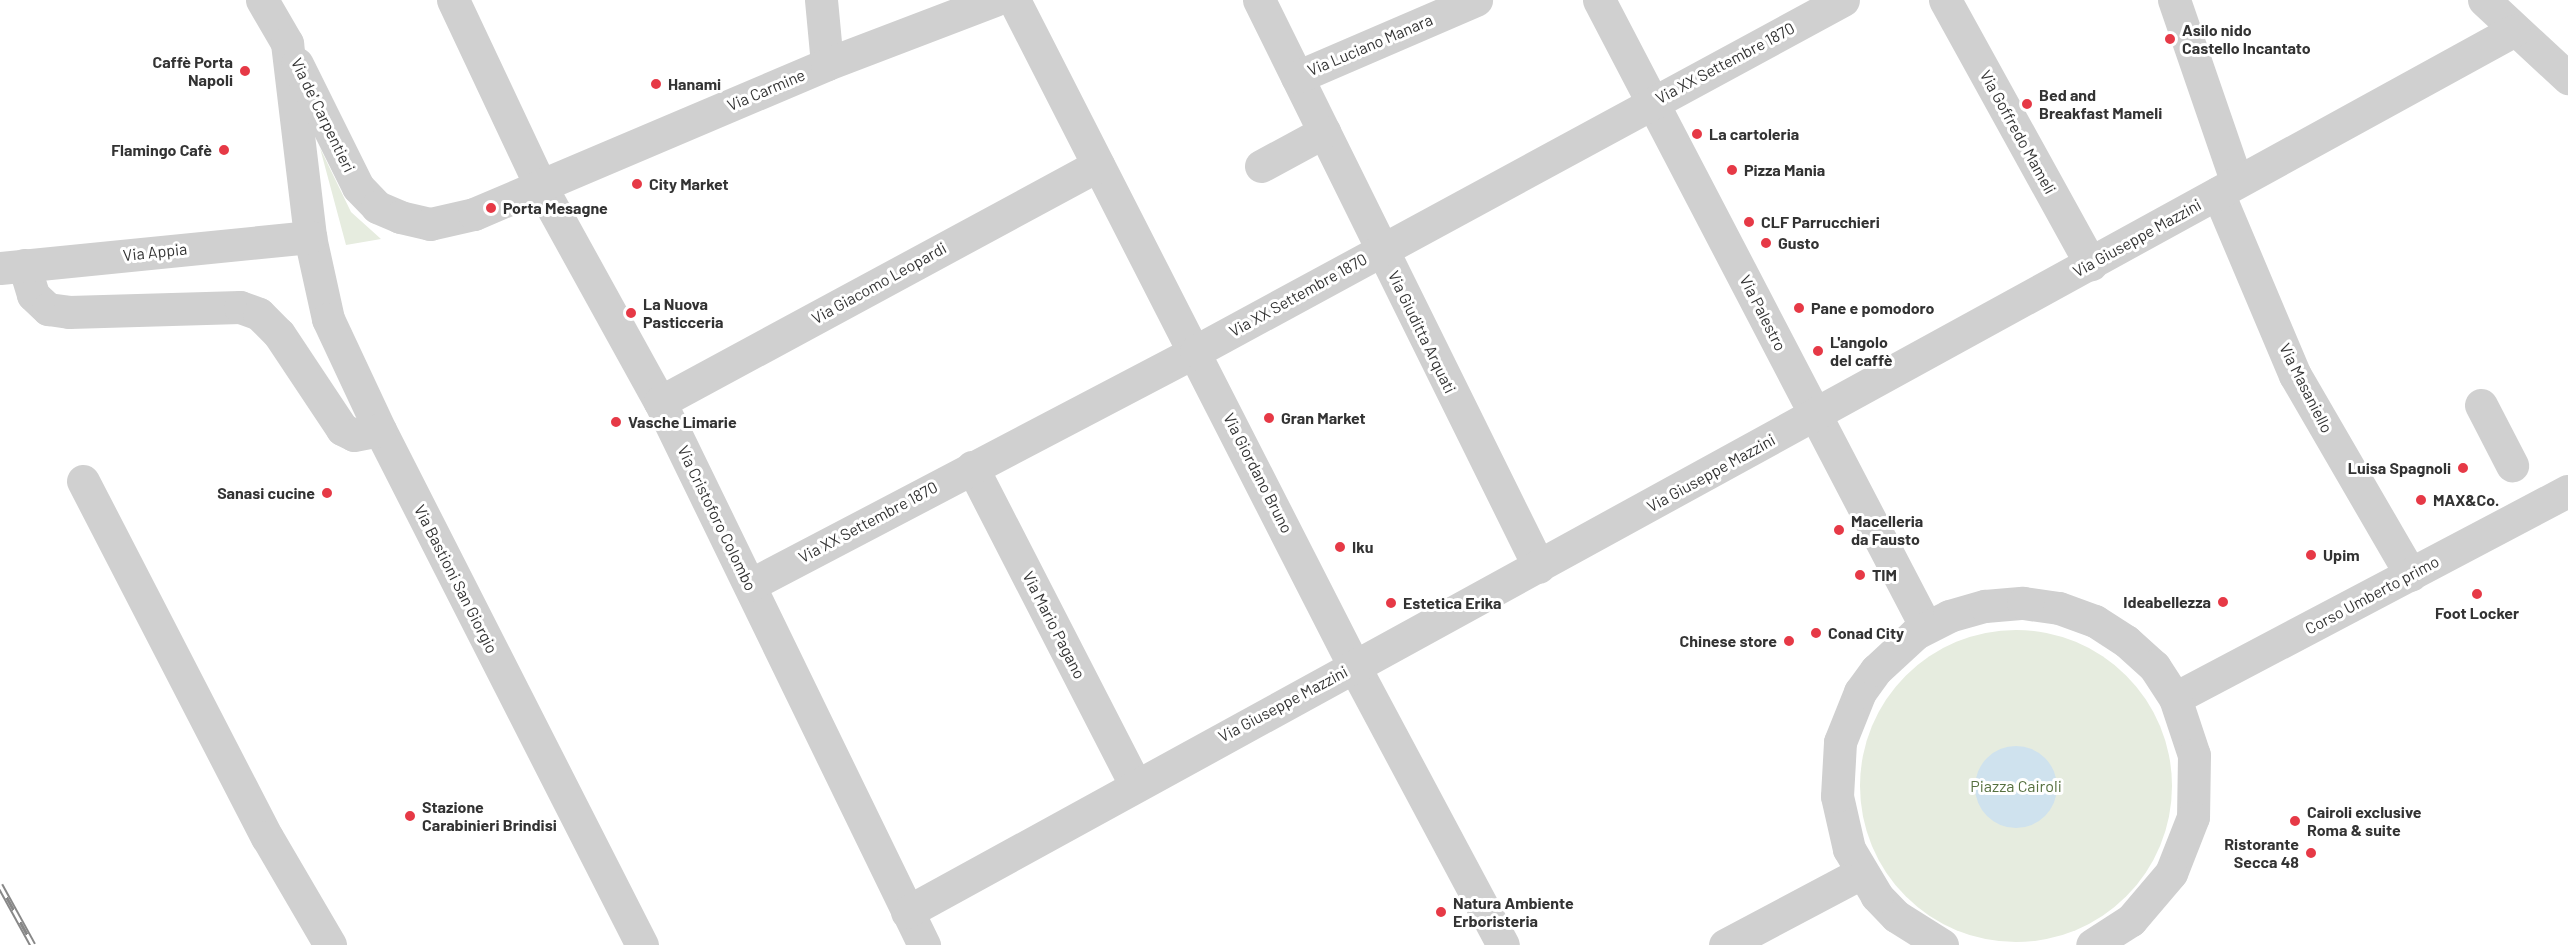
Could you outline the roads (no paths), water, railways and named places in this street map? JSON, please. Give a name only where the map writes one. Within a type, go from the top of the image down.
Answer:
[{"type":"street","name":"Via de' Carpentieri","points":[[262,0],[287,43],[358,187],[377,207],[400,217],[430,224],[474,214],[540,185]]},
{"type":"street","name":"Via Cristoforo Colombo","points":[[453,0],[540,185],[660,402],[924,945]]},
{"type":"street","points":[[821,0],[827,64]]},
{"type":"street","name":"Via Carmine","points":[[540,185],[827,64],[995,0]]},
{"type":"street","name":"Via Giordano Bruno","points":[[1014,0],[1196,351],[1354,666],[1503,945]]},
{"type":"street","name":"Via Giuditta Arquati","points":[[1259,0],[1539,567]]},
{"type":"street","name":"Via Luciano Manara","points":[[1297,77],[1476,0]]},
{"type":"street","name":"Via Palestro","points":[[1599,0],[1654,101],[1926,627]]},
{"type":"street","name":"Via XX Settembre 1870","points":[[750,585],[1196,351],[1843,0]]},
{"type":"street","name":"Via Goffredo Mameli","points":[[1945,0],[2091,264]]},
{"type":"street","name":"Via Masaniello","points":[[2174,0],[2227,186],[2295,375],[2411,575]]},
{"type":"street","points":[[2484,0],[2513,31],[2564,66]]},
{"type":"street","name":"Via Giuseppe Mazzini","points":[[907,912],[1135,784],[1539,567],[2091,264],[2227,186],[2513,31]]},
{"type":"street","name":"Via de' Carpentieri","points":[[287,43],[305,200]]},
{"type":"street","points":[[1261,166],[1324,132]]},
{"type":"street","name":"Via Giacomo Leopardi","points":[[660,402],[1098,165]]},
{"type":"street","name":"Via Bastioni San Giorgio","points":[[305,200],[310,237],[328,319],[380,430],[642,945]]},
{"type":"street","name":"Via Appia","points":[[12,267],[310,237]]},
{"type":"street","points":[[12,267],[33,295],[48,309],[69,312],[240,307],[259,314],[279,334],[342,429],[354,435],[380,430]]},
{"type":"street","points":[[2481,405],[2512,465]]},
{"type":"street","name":"Via Mario Pagano","points":[[972,467],[1135,784]]},
{"type":"street","points":[[83,481],[267,837],[330,945]]},
{"type":"street","name":"Corso Umberto primo","points":[[2175,698],[2568,491]]},
{"type":"street","points":[[1942,945],[1896,916],[1861,873],[1845,838],[1838,805],[1840,742],[1860,692],[1876,670],[1926,627],[1985,606],[2023,603],[2060,608],[2095,621],[2126,641],[2154,666],[2175,698],[2190,740],[2196,786],[2184,846],[2153,898],[2131,920],[2099,944]]},
{"type":"street","points":[[1725,945],[1861,873]]},
{"type":"water","points":[[2016,746],[2032,749],[2045,758],[2054,771],[2057,787],[2054,803],[2045,816],[2032,825],[2016,828],[2000,825],[1987,816],[1978,803],[1975,787],[1978,771],[1987,758],[2000,749]]},
{"type":"railway","points":[[0,885],[33,945]]},
{"type":"place","name":"Asilo nido Castello Incantato","points":[[2170,39]]},
{"type":"place","name":"Caffè Porta Napoli","points":[[245,71]]},
{"type":"place","name":"Hanami","points":[[656,84]]},
{"type":"place","name":"Bed and Breakfast Mameli","points":[[2027,104]]},
{"type":"place","name":"La cartoleria","points":[[1697,134]]},
{"type":"place","name":"Flamingo Cafè","points":[[224,150]]},
{"type":"place","name":"Pizza Mania","points":[[1732,170]]},
{"type":"place","name":"City Market","points":[[637,184]]},
{"type":"place","name":"Porta Mesagne","points":[[491,208]]},
{"type":"place","name":"CLF Parrucchieri","points":[[1749,222]]},
{"type":"place","name":"Gusto","points":[[1766,243]]},
{"type":"place","name":"Pane e pomodoro","points":[[1799,308]]},
{"type":"place","name":"La Nuova Pasticceria","points":[[631,313]]},
{"type":"place","name":"L'angolo del caffè","points":[[1818,351]]},
{"type":"place","name":"Gran Market","points":[[1269,418]]},
{"type":"place","name":"Vasche Limarie","points":[[616,422]]},
{"type":"place","name":"Luisa Spagnoli","points":[[2463,468]]},
{"type":"place","name":"Sanasi cucine","points":[[327,493]]},
{"type":"place","name":"MAX&Co.","points":[[2421,500]]},
{"type":"place","name":"Macelleria da Fausto","points":[[1839,530]]},
{"type":"place","name":"Iku","points":[[1340,547]]},
{"type":"place","name":"Upim","points":[[2311,555]]},
{"type":"place","name":"TIM","points":[[1860,575]]},
{"type":"place","name":"Foot Locker","points":[[2477,594]]},
{"type":"place","name":"Ideabellezza","points":[[2223,602]]},
{"type":"place","name":"Estetica Erika","points":[[1391,603]]},
{"type":"place","name":"Conad City","points":[[1816,633]]},
{"type":"place","name":"Chinese store","points":[[1789,641]]},
{"type":"place","name":"Stazione Carabinieri Brindisi","points":[[410,816]]},
{"type":"place","name":"Cairoli exclusive Roma & suite","points":[[2295,821]]},
{"type":"place","name":"Ristorante Secca 48","points":[[2311,853]]},
{"type":"place","name":"Natura Ambiente Erboristeria","points":[[1441,912]]},
{"type":"park label","name":"Piazza Cairoli","points":[[2016,786]]}]
